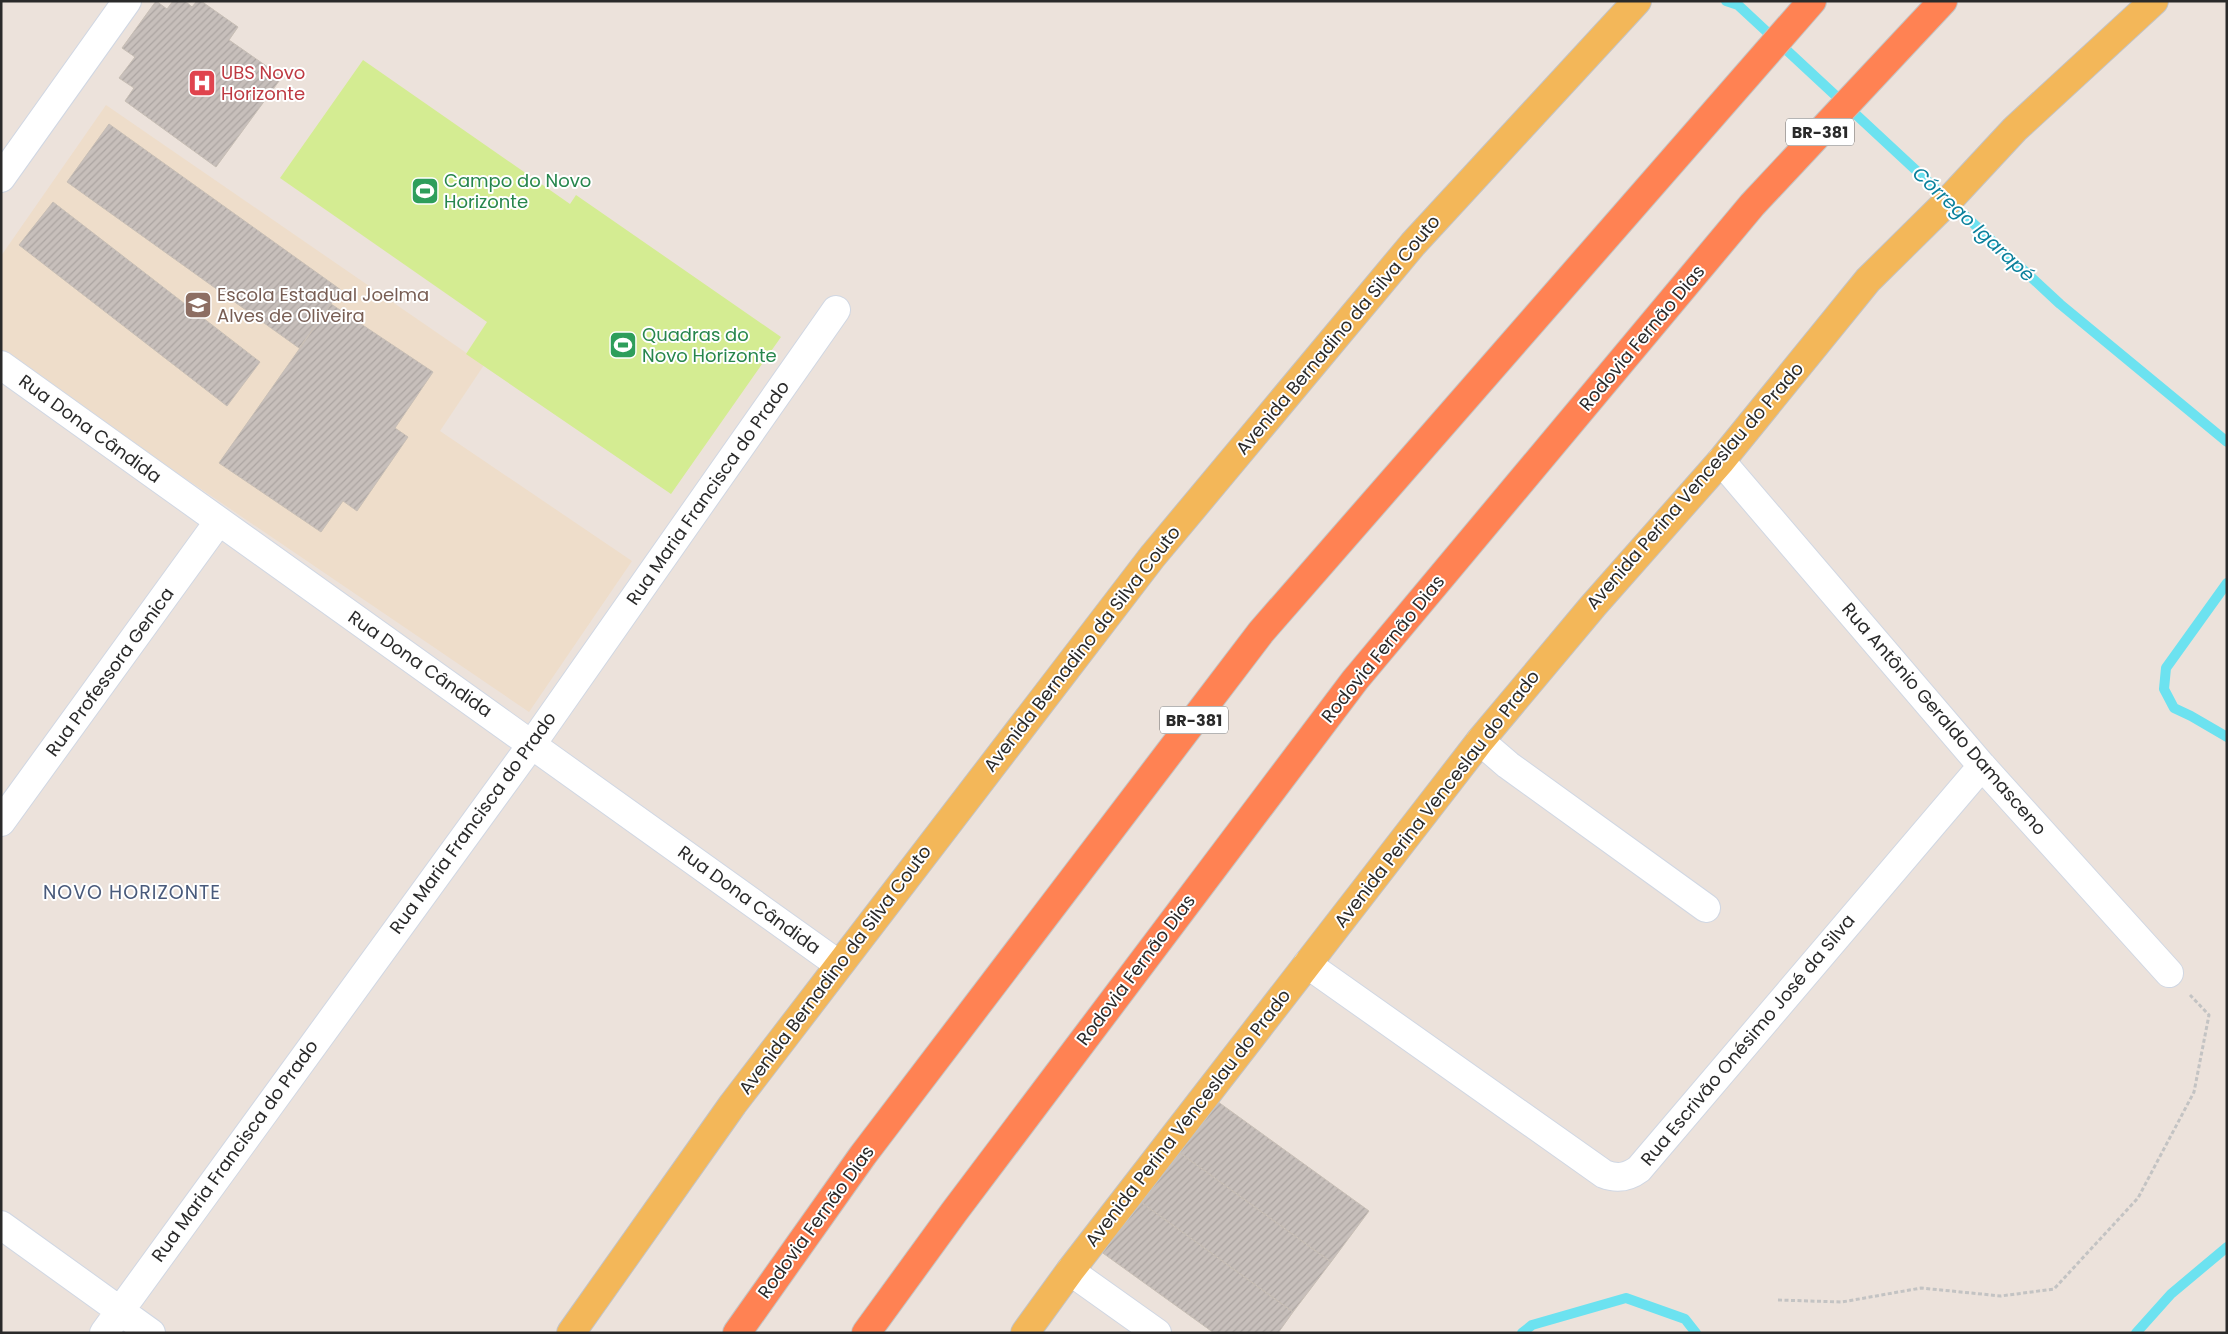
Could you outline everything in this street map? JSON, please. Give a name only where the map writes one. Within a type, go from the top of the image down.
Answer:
[{"type":"highway","name":"Rodovia Fernão Dias","points":[[737,1333],[863,1155],[1261,632],[1812,1]]},
{"type":"highway","name":"Rodovia Fernão Dias","points":[[866,1333],[954,1212],[1355,680],[1752,205],[1943,1]]},
{"type":"main road","name":"Avenida Bernadino da Silva Couto","points":[[571,1333],[733,1104],[838,964],[1159,549],[1413,244],[1547,96],[1637,1]]},
{"type":"main road","name":"Avenida Perina Venceslau do Prado","points":[[1025,1333],[1070,1270],[1480,741],[1593,606],[1721,462],[1868,280],[1948,200],[2014,129],[2154,1]]},
{"type":"street","points":[[1,178],[127,1]]},
{"type":"street","name":"Rua Maria Francisca do Prado","points":[[104,1333],[532,744],[836,310]]},
{"type":"street","name":"Rua Dona Cândida","points":[[1,365],[838,964]]},
{"type":"street","name":"Rua Antônio Geraldo Damasceno","points":[[1721,462],[1982,766],[2169,973]]},
{"type":"street","name":"Rua Professora Genica","points":[[1,822],[219,521]]},
{"type":"street","points":[[1480,741],[1508,765],[1706,908]]},
{"type":"street","name":"Rua Escrivão Onésimo José da Silva","points":[[1307,964],[1604,1174],[1622,1178],[1632,1175],[1639,1169],[1982,766]]},
{"type":"street","points":[[1,1225],[151,1333]]},
{"type":"street","points":[[1070,1270],[1157,1333]]},
{"type":"path","points":[[1778,1300],[1842,1302],[1921,1288],[2001,1296],[2054,1289],[2138,1198],[2194,1092],[2209,1015],[2169,973]]},
{"type":"shaded area","name":"Escola Estadual Joelma Alves de Oliveira","points":[[106,105],[484,365],[440,431],[632,561],[529,712],[1,353],[1,256]]},
{"type":"green space","points":[[363,60],[570,204],[576,195],[781,337],[671,494],[466,354],[487,322],[280,178]]},
{"type":"building","name":"UBS Novo Horizonte","points":[[156,1],[167,9],[173,1],[185,1],[192,7],[197,1],[201,1],[238,27],[229,40],[282,77],[216,167],[125,101],[134,88],[119,78],[135,57],[122,48]]},
{"type":"building","points":[[109,124],[341,290],[299,348],[67,182]]},
{"type":"building","points":[[53,202],[260,362],[227,406],[19,245]]},
{"type":"building","points":[[331,304],[433,372],[395,428],[408,437],[357,511],[343,501],[321,532],[219,463]]},
{"type":"building","points":[[1214,1099],[1369,1211],[1331,1262],[1176,1150]]},
{"type":"building","points":[[1176,1150],[1331,1262],[1293,1312],[1138,1200]]},
{"type":"building","points":[[1138,1200],[1293,1312],[1278,1333],[1214,1333],[1100,1251]]},
{"type":"waterway","name":"Córrego Igarapé","points":[[1726,1],[1738,5],[2060,304],[2227,442]]},
{"type":"waterway","name":"Córrego Igarapé","points":[[2227,583],[2166,668],[2164,689],[2174,708],[2227,737]]},
{"type":"waterway","name":"Córrego Igarapé","points":[[2136,1333],[2171,1294],[2227,1247]]},
{"type":"waterway","name":"Córrego Igarapé","points":[[1522,1333],[1532,1325],[1626,1298],[1685,1319],[1696,1333]]},
{"type":"place","name":"UBS Novo Horizonte","points":[[202,83]]},
{"type":"place","name":"Campo do Novo Horizonte","points":[[425,191]]},
{"type":"place","name":"Escola Estadual Joelma Alves de Oliveira","points":[[198,305]]},
{"type":"place","name":"Quadras do Novo Horizonte","points":[[623,345]]},
{"type":"district","name":"NOVO HORIZONTE","points":[[132,892]]}]
